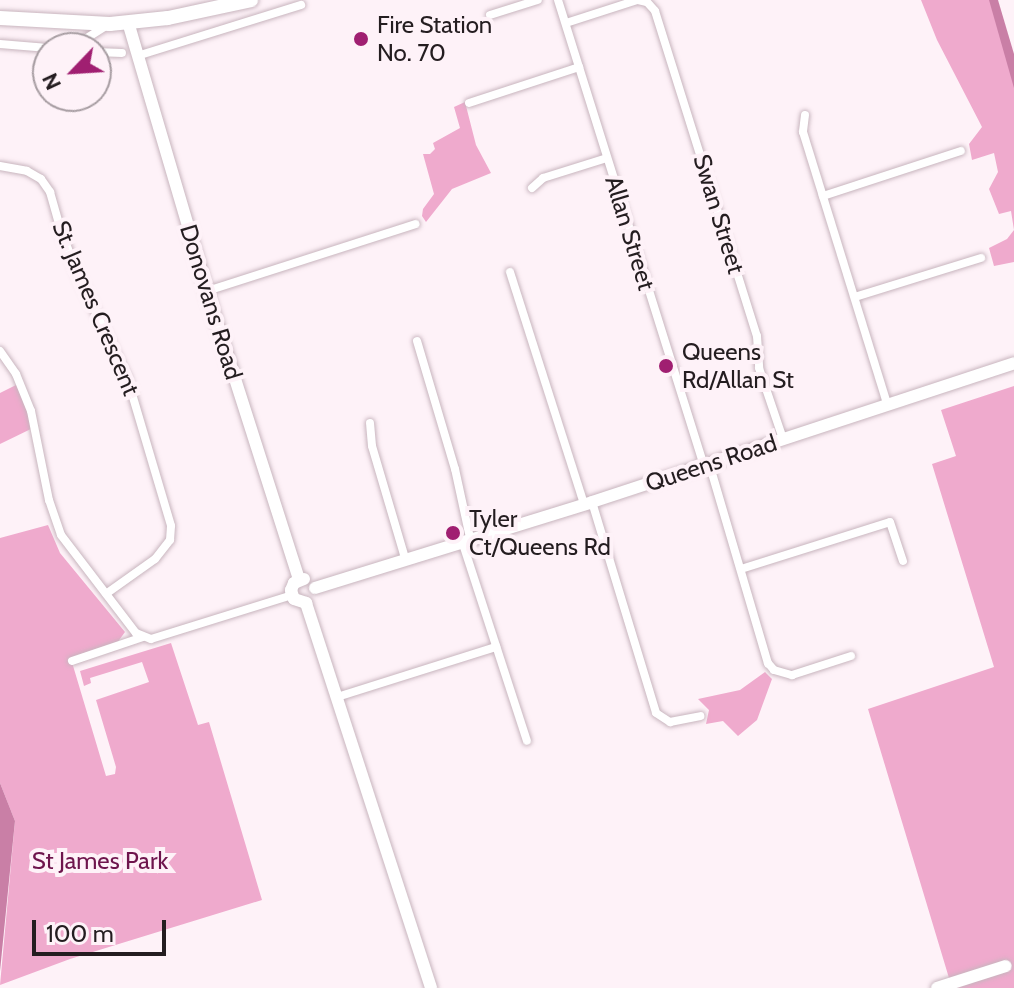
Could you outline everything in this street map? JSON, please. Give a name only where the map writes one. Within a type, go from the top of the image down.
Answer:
[{"type":"main road","points":[[0,18],[110,24],[168,18],[251,0]]},
{"type":"street","points":[[490,15],[538,0]]},
{"type":"street","name":"Allan Street","points":[[558,0],[741,569],[768,663],[774,670],[792,675],[851,656]]},
{"type":"street","name":"Swan Street","points":[[566,23],[638,0],[647,2],[655,11],[757,336],[759,368],[783,439]]},
{"type":"street","points":[[137,56],[301,5]]},
{"type":"street","name":"Donovans Road","points":[[128,22],[207,291],[299,580]]},
{"type":"street","points":[[97,32],[110,24]]},
{"type":"street","points":[[0,44],[32,47]]},
{"type":"street","points":[[112,53],[122,53]]},
{"type":"street","points":[[463,94],[468,106],[579,67]]},
{"type":"street","points":[[805,115],[803,132],[887,404]]},
{"type":"street","points":[[823,196],[961,151]]},
{"type":"street","points":[[532,188],[543,178],[607,158]]},
{"type":"street","name":"St. James Crescent","points":[[0,166],[27,171],[41,179],[50,192],[79,277],[127,377],[171,526],[170,540],[155,559],[106,594]]},
{"type":"street","points":[[207,291],[416,224]]},
{"type":"street","points":[[855,297],[981,258]]},
{"type":"street","points":[[510,272],[656,713],[670,722],[700,716]]},
{"type":"street","points":[[417,341],[455,469],[466,540],[527,741]]},
{"type":"street","points":[[0,351],[16,374],[31,411],[49,500],[61,535],[106,594],[147,638]]},
{"type":"street","name":"Queens Road","points":[[315,588],[588,503],[1014,363]]},
{"type":"street","points":[[370,423],[372,446],[405,558]]},
{"type":"street","points":[[741,569],[890,522],[903,561]]},
{"type":"street","points":[[299,580],[308,580],[315,588],[313,597],[306,603],[296,601],[292,595],[292,586],[299,580]]},
{"type":"street","points":[[72,661],[292,595]]},
{"type":"street","points":[[306,603],[431,988]]},
{"type":"street","points":[[337,697],[496,647]]},
{"type":"street","points":[[937,988],[1010,965]]},
{"type":"green space","points":[[921,0],[995,0],[1014,66],[1014,230],[1011,211],[999,214],[989,189],[998,172],[994,153],[972,160],[969,144],[982,127],[937,40]]},
{"type":"green space","points":[[465,102],[476,145],[491,173],[452,189],[426,222],[422,216],[423,209],[434,194],[423,154],[430,154],[435,149],[433,143],[460,128],[454,107]]},
{"type":"green space","points":[[1014,230],[1014,262],[994,266],[989,248],[1007,239]]},
{"type":"green space","points":[[20,383],[35,427],[0,444],[0,393]]},
{"type":"green space","points":[[1014,386],[1014,988],[952,988],[868,709],[994,667],[932,464],[956,456],[941,410]]},
{"type":"green space","name":"St James Park","points":[[48,525],[60,553],[125,632],[117,643],[71,659],[106,776],[115,774],[116,767],[96,700],[149,682],[142,662],[90,678],[91,683],[84,686],[80,671],[171,643],[198,725],[209,722],[262,900],[70,959],[0,985],[15,821],[0,783],[0,538]]},
{"type":"green space","points":[[765,672],[772,679],[757,720],[738,736],[723,721],[706,724],[709,710],[698,699],[740,690]]},
{"type":"shaded area","points":[[989,0],[998,0],[1014,54],[1014,88]]},
{"type":"shaded area","points":[[0,783],[15,821],[0,971]]},
{"type":"place","name":"Fire Station No. 70","points":[[361,39]]},
{"type":"place","name":"Queens Rd/Allan St","points":[[666,366]]},
{"type":"place","name":"Tyler Ct/Queens Rd","points":[[453,533]]}]
